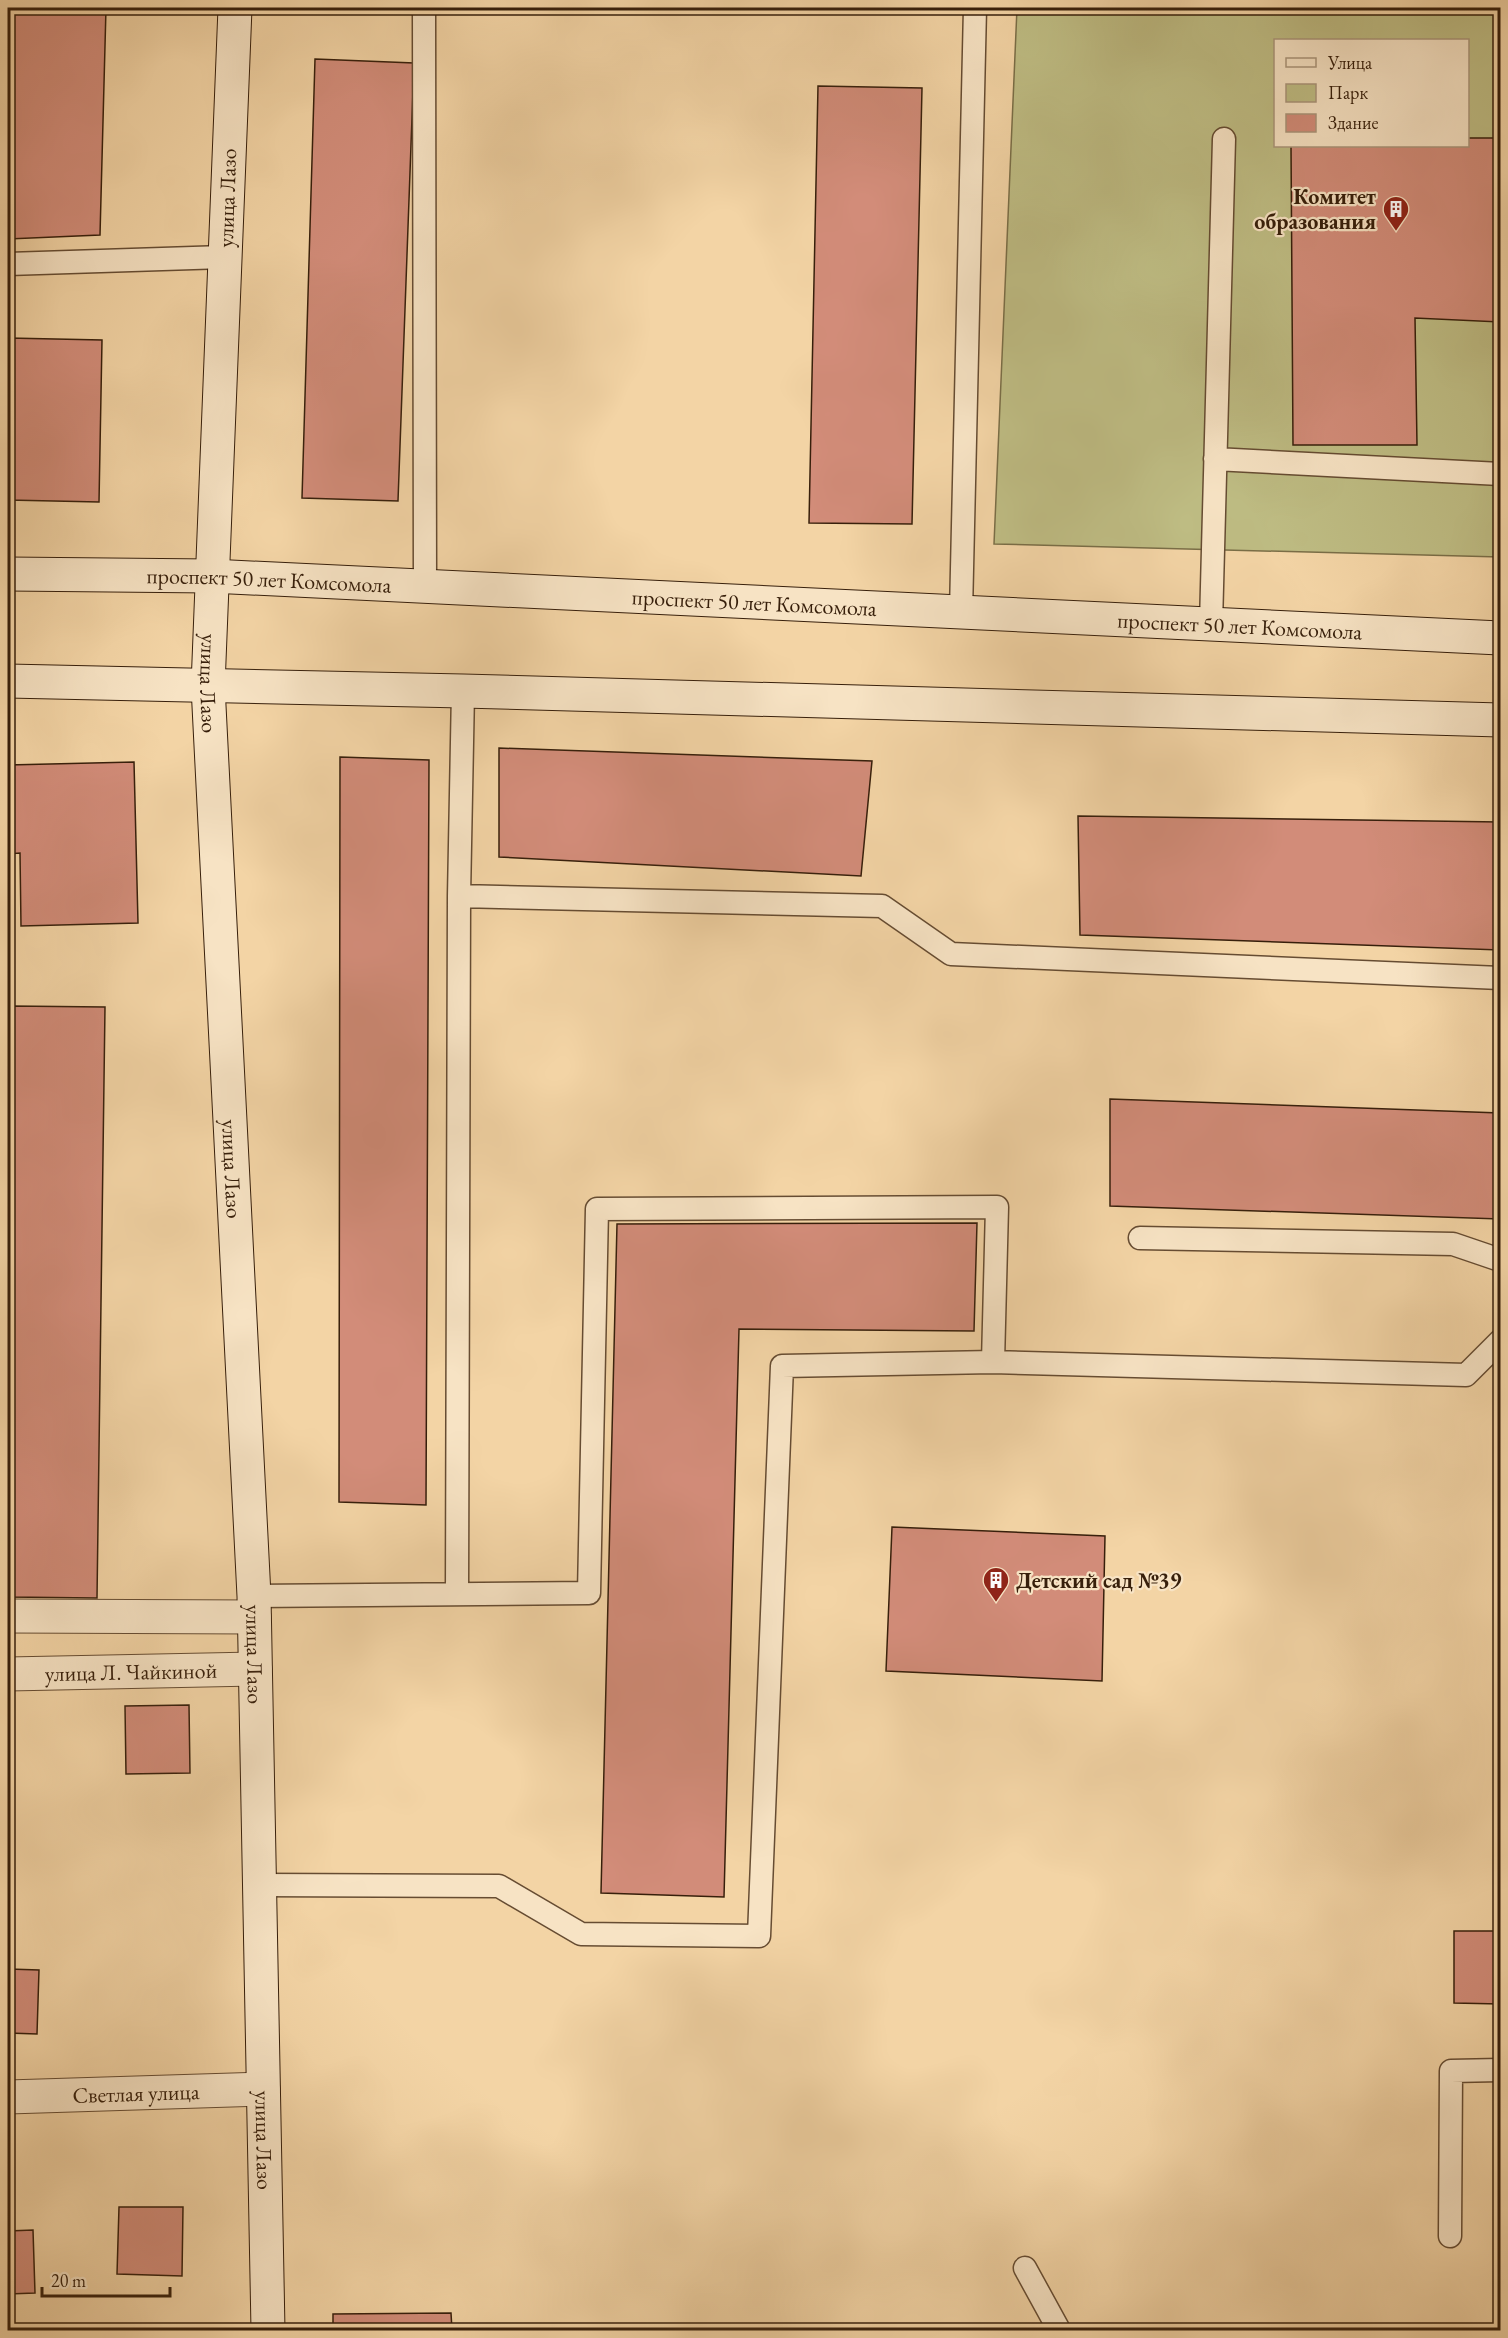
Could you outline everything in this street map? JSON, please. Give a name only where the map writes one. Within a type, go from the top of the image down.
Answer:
[{"type":"street","name":"улица Лазо","points":[[235,8],[208,686],[254,1607],[268,2331]]},
{"type":"street","name":"проспект 50 лет Комсомола","points":[[8,573],[211,576],[1500,639]]},
{"type":"street","points":[[8,681],[463,691],[1500,720]]},
{"type":"street","points":[[8,1616],[254,1607]]},
{"type":"street","name":"улица Л. Чайкиной","points":[[8,1674],[255,1669]]},
{"type":"street","name":"Светлая улица","points":[[8,2097],[263,2089]]},
{"type":"lane","points":[[424,8],[425,586]]},
{"type":"lane","points":[[961,612],[975,8]]},
{"type":"lane","points":[[1211,624],[1224,140]]},
{"type":"lane","points":[[8,264],[224,256]]},
{"type":"lane","points":[[1215,459],[1500,474]]},
{"type":"lane","points":[[457,1594],[459,896],[463,691]]},
{"type":"lane","points":[[459,896],[882,906],[951,954],[1500,978]]},
{"type":"lane","points":[[254,1607],[457,1594],[589,1593],[597,1209],[997,1207],[993,1362]]},
{"type":"lane","points":[[1140,1238],[1453,1244],[1500,1260]]},
{"type":"lane","points":[[259,1885],[499,1886],[581,1934],[759,1936],[782,1366],[993,1362],[1466,1375],[1500,1341]]},
{"type":"lane","points":[[1450,2236],[1450,2071],[1500,2070]]},
{"type":"lane","points":[[1025,2268],[1059,2331]]},
{"type":"green space","points":[[1017,8],[1500,8],[1500,557],[994,544]]},
{"type":"building","points":[[8,8],[106,8],[100,235],[8,239]]},
{"type":"building","points":[[315,59],[414,63],[398,501],[302,498]]},
{"type":"building","points":[[818,86],[922,88],[912,524],[809,523]]},
{"type":"building","name":"Комитет образования","points":[[1469,138],[1500,138],[1500,322],[1415,318],[1417,445],[1293,445],[1291,147],[1469,147]]},
{"type":"building","points":[[8,338],[102,340],[99,502],[8,500]]},
{"type":"building","points":[[499,748],[872,761],[861,876],[499,857]]},
{"type":"building","points":[[340,757],[429,760],[426,1505],[339,1502]]},
{"type":"building","points":[[134,762],[138,923],[21,926],[20,853],[8,854],[8,765]]},
{"type":"building","points":[[1078,816],[1500,822],[1500,950],[1080,935]]},
{"type":"building","points":[[11,1006],[105,1007],[97,1598],[8,1597]]},
{"type":"building","points":[[1110,1099],[1500,1113],[1500,1219],[1110,1206]]},
{"type":"building","points":[[977,1223],[974,1331],[739,1329],[724,1897],[601,1893],[617,1224]]},
{"type":"building","name":"Детский сад №39","points":[[892,1527],[1105,1536],[1102,1681],[886,1671]]},
{"type":"building","points":[[189,1705],[190,1773],[126,1774],[125,1706]]},
{"type":"building","points":[[1454,1931],[1500,1931],[1500,2004],[1454,2003]]},
{"type":"building","points":[[8,1969],[39,1970],[37,2034],[8,2033]]},
{"type":"building","points":[[119,2207],[183,2207],[182,2276],[117,2274]]},
{"type":"building","points":[[33,2230],[35,2293],[8,2294],[8,2231]]},
{"type":"building","points":[[451,2313],[452,2330],[333,2330],[333,2314]]},
{"type":"place","name":"Комитет образования","points":[[1396,232]]},
{"type":"place","name":"Детский сад №39","points":[[996,1603]]}]
